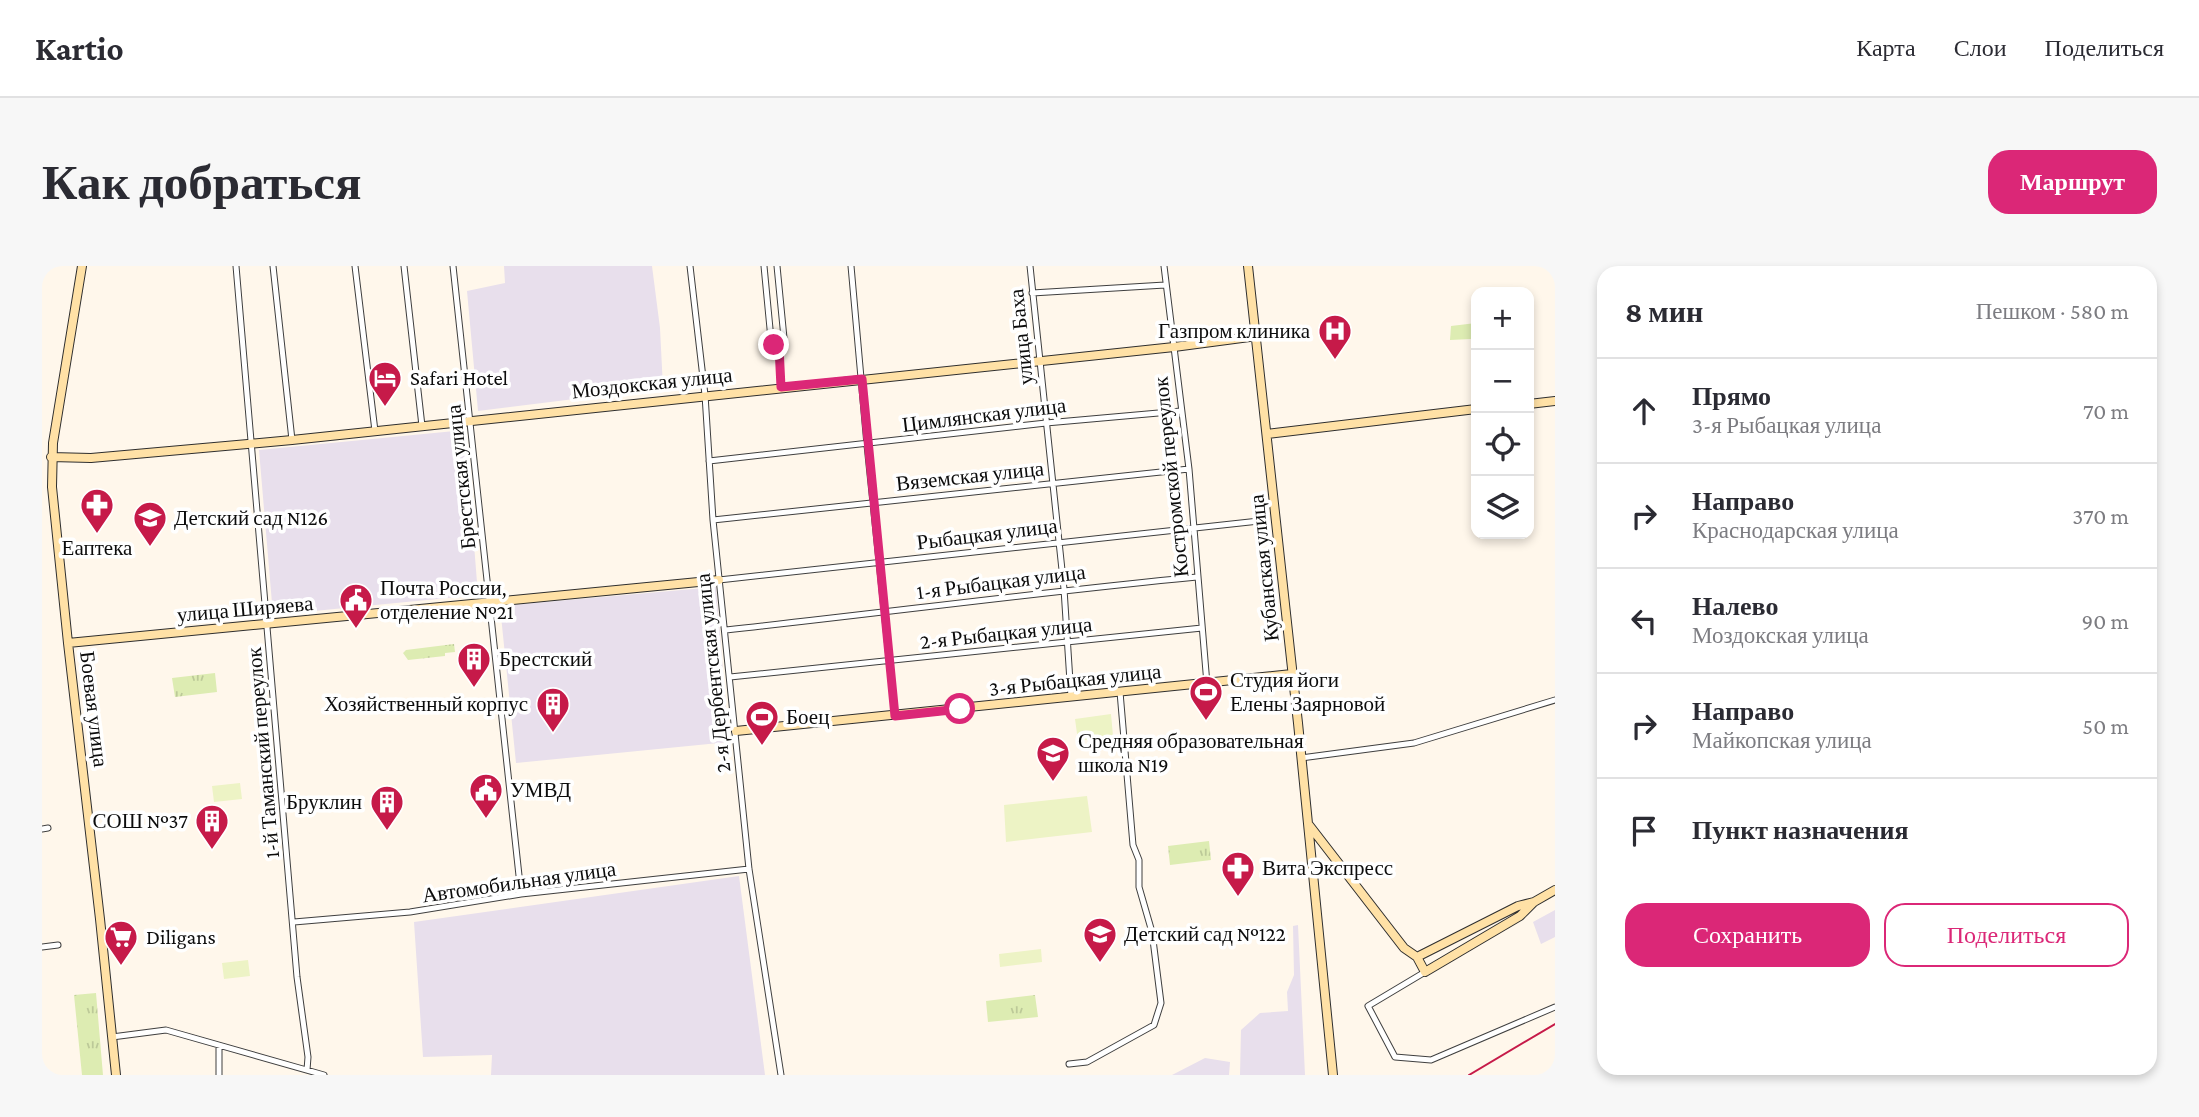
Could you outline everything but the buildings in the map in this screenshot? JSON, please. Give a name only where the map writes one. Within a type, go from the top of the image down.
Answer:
[{"type":"main road","name":"Боевая улица","points":[[82,266],[47,457],[116,1075]]},
{"type":"main road","name":"Кубанская улица","points":[[1248,266],[1333,1075]]},
{"type":"main road","name":"Моздокская улица","points":[[47,457],[91,458],[253,444],[1257,336]]},
{"type":"main road","points":[[1534,403],[1555,401]]},
{"type":"main road","points":[[1267,434],[1471,411]]},
{"type":"main road","name":"улица Ширяева","points":[[68,643],[719,580]]},
{"type":"main road","name":"3-я Рыбацкая улица","points":[[736,731],[1292,674]]},
{"type":"main road","points":[[1307,822],[1404,948],[1417,957],[1425,972],[1520,916],[1534,902],[1555,890]]},
{"type":"main road","points":[[1417,957],[1518,906],[1534,902]]},
{"type":"street","name":"1-й Таманский переулок","points":[[236,266],[307,1070]]},
{"type":"street","points":[[273,266],[292,440]]},
{"type":"street","points":[[355,266],[375,431]]},
{"type":"street","points":[[404,266],[422,426]]},
{"type":"street","name":"Брестская улица","points":[[453,266],[521,894]]},
{"type":"street","name":"2-я Дербентская улица","points":[[690,266],[705,395],[713,520],[748,869],[781,1075]]},
{"type":"street","points":[[764,266],[771,340],[779,347]]},
{"type":"street","points":[[777,266],[784,338],[779,347],[781,387]]},
{"type":"street","points":[[851,266],[895,716]]},
{"type":"street","name":"улица Баха","points":[[1030,266],[1064,589],[1071,696]]},
{"type":"street","name":"Костромской переулок","points":[[1164,266],[1189,469],[1207,684]]},
{"type":"street","points":[[1032,293],[1166,285]]},
{"type":"street","name":"Цимлянская улица","points":[[709,461],[1046,423],[1181,411]]},
{"type":"street","name":"Вяземская улица","points":[[713,520],[1189,469]]},
{"type":"street","name":"Рыбацкая улица","points":[[719,580],[1259,520]]},
{"type":"street","name":"1-я Рыбацкая улица","points":[[726,630],[884,613],[1064,589],[1197,577]]},
{"type":"street","name":"2-я Рыбацкая улица","points":[[730,677],[1202,628]]},
{"type":"street","points":[[1069,1064],[1087,1062],[1154,1025],[1161,1003],[1152,932],[1139,887],[1139,860],[1133,845],[1120,692]]},
{"type":"street","points":[[1301,758],[1414,743],[1555,699]]},
{"type":"street","name":"Автомобильная улица","points":[[294,922],[410,912],[521,894],[748,869]]},
{"type":"street","points":[[42,947],[58,945]]},
{"type":"street","points":[[1425,972],[1368,1006],[1395,1057],[1431,1060],[1555,1007]]},
{"type":"street","points":[[112,1037],[166,1030],[324,1075]]},
{"type":"street","points":[[219,1046],[219,1075]]},
{"type":"shaded area","points":[[504,266],[652,266],[660,328],[663,388],[478,411],[467,291],[505,283]]},
{"type":"shaded area","points":[[465,430],[478,595],[273,615],[259,450]]},
{"type":"shaded area","points":[[716,587],[729,742],[516,763],[500,606]]},
{"type":"shaded area","points":[[739,876],[765,1075],[491,1075],[492,1055],[423,1057],[414,922]]},
{"type":"shaded area","points":[[1555,910],[1555,937],[1541,944],[1533,922]]},
{"type":"shaded area","points":[[1298,925],[1305,1075],[1240,1075],[1241,1030],[1260,1013],[1288,1011],[1287,992],[1294,975],[1293,926]]},
{"type":"shaded area","points":[[1205,1058],[1230,1062],[1229,1075],[1172,1075]]},
{"type":"green space","points":[[1471,324],[1471,339],[1450,340],[1451,326]]},
{"type":"green space","points":[[454,644],[455,652],[445,653],[445,656],[408,660],[403,653],[406,650]]},
{"type":"green space","points":[[215,673],[217,692],[175,697],[172,678]]},
{"type":"green space","points":[[1111,714],[1113,736],[1078,741],[1075,719]]},
{"type":"green space","points":[[240,783],[242,799],[214,802],[212,786]]},
{"type":"green space","points":[[1087,796],[1092,832],[1006,842],[1004,805]]},
{"type":"green space","points":[[1209,841],[1211,860],[1170,865],[1168,846]]},
{"type":"green space","points":[[1041,949],[1042,962],[1000,967],[999,954]]},
{"type":"green space","points":[[248,960],[250,976],[224,979],[222,963]]},
{"type":"green space","points":[[96,993],[103,1075],[82,1075],[74,995]]},
{"type":"green space","points":[[1035,995],[1038,1017],[988,1022],[986,1001]]},
{"type":"railway","points":[[1469,1075],[1555,1024]]},
{"type":"place","name":"Газпром клиника","points":[[1335,361]]},
{"type":"place","name":"Safari Hotel","points":[[385,408]]},
{"type":"place","name":"Еаптека","points":[[97,535]]},
{"type":"place","name":"Детский сад N126","points":[[150,548]]},
{"type":"place","name":"Почта России, отделение №21","points":[[356,630]]},
{"type":"place","name":"Брестский","points":[[474,689]]},
{"type":"place","name":"Студия йоги Елены Заярновой","points":[[1206,722]]},
{"type":"place","name":"Хозяйственный корпус","points":[[553,734]]},
{"type":"place","name":"Боец","points":[[762,747]]},
{"type":"place","name":"Средняя образовательная школа N19","points":[[1053,783]]},
{"type":"place","name":"УМВД","points":[[486,820]]},
{"type":"place","name":"Бруклин","points":[[387,832]]},
{"type":"place","name":"СОШ №37","points":[[212,851]]},
{"type":"place","name":"Вита Экспресс","points":[[1238,898]]},
{"type":"place","name":"Детский сад №122","points":[[1100,964]]},
{"type":"place","name":"Diligans","points":[[121,967]]},
{"type":"route","points":[[774,345],[779,347],[781,387],[862,379],[895,716],[960,709]]}]
